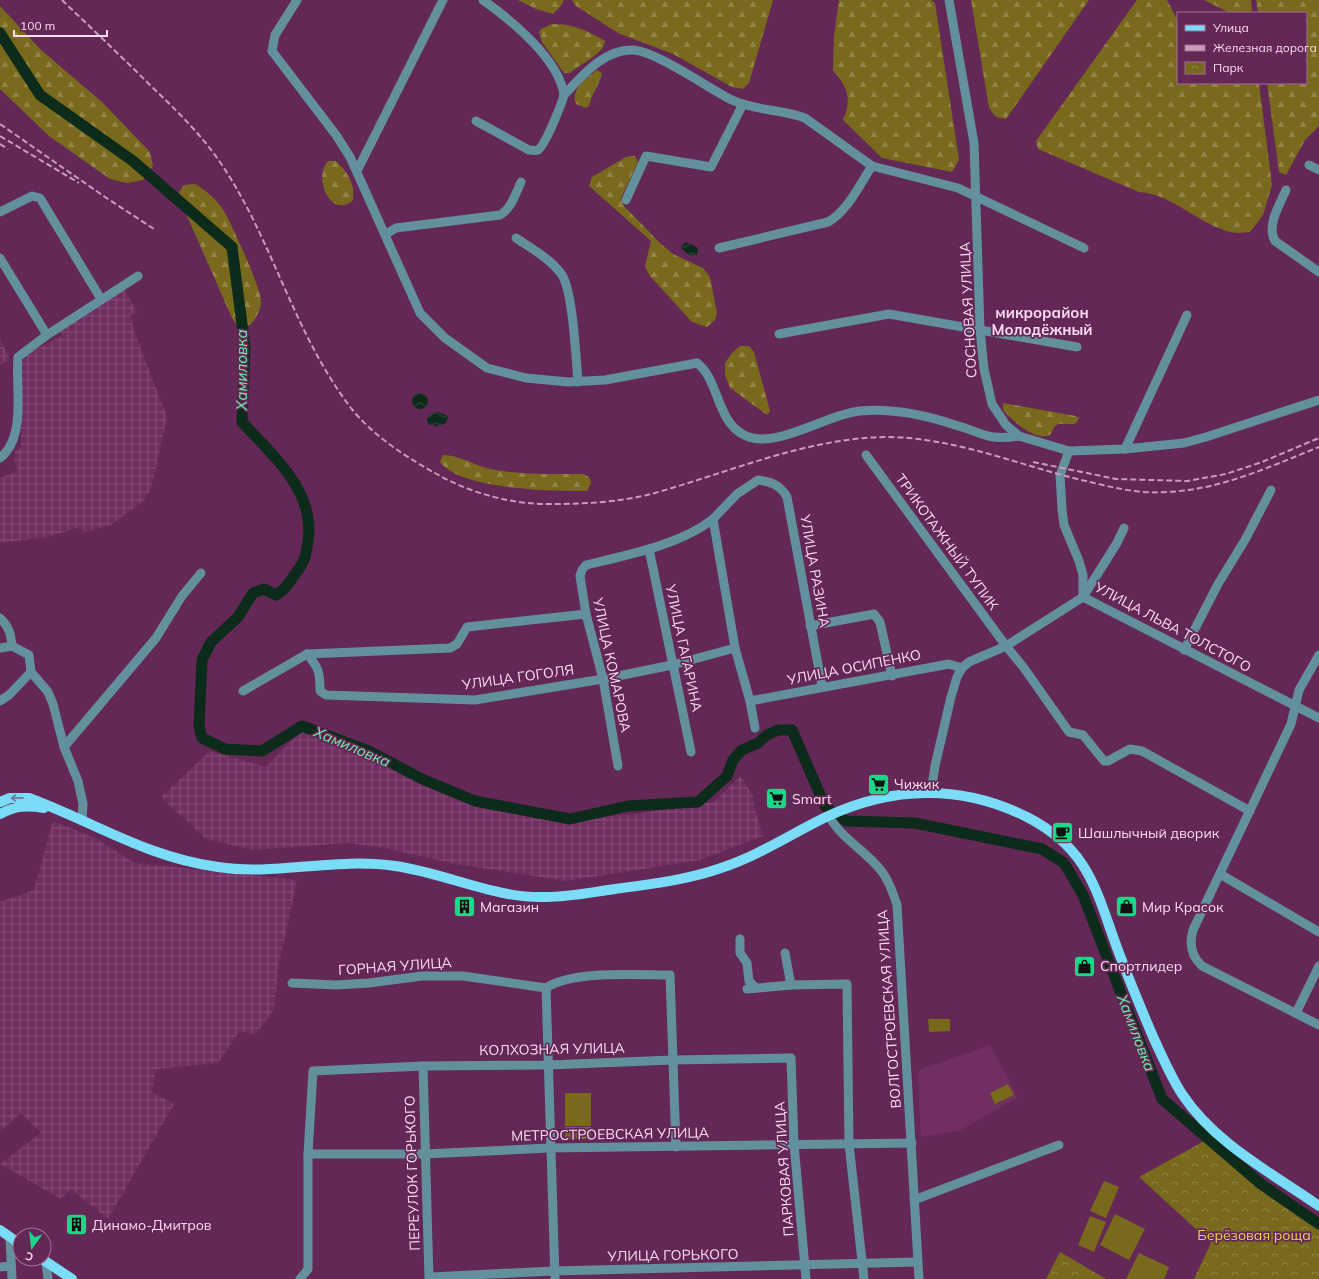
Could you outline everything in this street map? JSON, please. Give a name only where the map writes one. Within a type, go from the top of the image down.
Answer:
[{"type":"main road","points":[[0,802],[10,798],[29,798],[145,849],[218,867],[263,869],[331,863],[374,864],[420,871],[509,893],[546,897],[670,881],[726,867],[829,816],[871,801],[895,795],[930,792],[979,799],[1025,816],[1055,834],[1078,856],[1090,875],[1099,896],[1118,952],[1152,1034],[1172,1078],[1185,1099],[1202,1118],[1246,1156],[1282,1183],[1319,1206]]},
{"type":"main road","points":[[0,814],[13,808],[27,806],[60,812]]},
{"type":"main road","points":[[0,1230],[10,1238]]},
{"type":"main road","points":[[52,1265],[72,1279]]},
{"type":"street","points":[[297,0],[275,35],[272,51],[336,135],[357,171],[420,313],[431,326],[463,352],[487,368],[506,374],[548,381],[578,382],[605,380],[697,363],[710,380],[728,421],[744,435],[763,440],[790,433],[840,414],[873,411],[903,412],[932,418],[994,438],[1019,436]]},
{"type":"street","points":[[357,171],[443,0]]},
{"type":"street","points":[[483,0],[518,26],[533,43],[556,74],[563,88],[564,94]]},
{"type":"street","name":"СОСНОВАЯ УЛИЦА","points":[[949,0],[974,143],[977,196],[980,330],[984,369],[992,404],[1006,425],[1019,436],[1069,451],[1125,450],[1191,441],[1319,400]]},
{"type":"street","points":[[476,121],[529,150],[535,151],[540,149],[564,94],[586,71],[604,58],[620,52],[634,50],[656,57],[743,104],[795,114],[805,118],[872,166],[958,188],[1084,248]]},
{"type":"street","points":[[626,200],[646,156],[711,167],[743,104]]},
{"type":"street","points":[[1309,165],[1319,170]]},
{"type":"street","points":[[718,248],[828,222],[842,211],[872,166]]},
{"type":"street","points":[[386,234],[396,228],[500,215],[509,208],[521,182]]},
{"type":"street","points":[[1286,190],[1272,226],[1272,236],[1275,241],[1319,272]]},
{"type":"street","points":[[0,212],[32,196],[40,198],[101,299]]},
{"type":"street","points":[[516,238],[544,257],[562,276],[566,285],[571,315],[578,382]]},
{"type":"street","points":[[0,258],[47,335]]},
{"type":"street","points":[[0,458],[9,448],[17,423],[18,357],[47,335],[138,276]]},
{"type":"street","points":[[779,334],[889,314],[1077,346]]},
{"type":"street","points":[[1125,450],[1186,315]]},
{"type":"street","name":"УЛИЦА ЛЬВА ТОЛСТОГО","points":[[1069,451],[1060,475],[1062,509],[1064,525],[1079,561],[1083,575],[1083,597],[1319,718]]},
{"type":"street","name":"ТРИКОТАЖНЫЙ ТУПИК","points":[[866,455],[1006,646],[1024,668],[1069,732],[1083,735],[1104,761],[1108,761],[1130,749],[1142,751],[1250,811]]},
{"type":"street","name":"УЛИЦА РАЗИНА","points":[[713,519],[737,494],[758,480],[768,481],[782,488],[787,497],[822,686]]},
{"type":"street","points":[[1184,650],[1218,584],[1245,540],[1271,490]]},
{"type":"street","points":[[649,549],[703,527],[713,519],[735,648],[750,701],[755,728]]},
{"type":"street","points":[[930,792],[934,766],[951,697],[957,677],[962,668],[969,662],[1006,646],[1083,597],[1114,549],[1124,528]]},
{"type":"street","name":"УЛИЦА КОМАРОВА","points":[[618,766],[603,679],[586,614],[580,576],[586,565],[649,549]]},
{"type":"street","name":"УЛИЦА ГАГАРИНА","points":[[649,549],[691,752]]},
{"type":"street","points":[[64,747],[156,638],[182,596],[201,573]]},
{"type":"street","points":[[243,691],[307,654],[450,648],[457,644],[467,627],[586,614]]},
{"type":"street","points":[[810,626],[874,614],[880,622],[892,676]]},
{"type":"street","points":[[0,618],[6,623],[11,635],[12,646]]},
{"type":"street","points":[[0,648],[12,646],[28,655],[31,672],[48,692],[64,747],[78,781],[83,804],[82,821]]},
{"type":"street","name":"УЛИЦА ГОГОЛЯ","points":[[307,654],[317,666],[320,691],[326,695],[475,700],[603,679],[672,665],[735,648]]},
{"type":"street","points":[[1319,655],[1299,690],[1291,724],[1193,930],[1191,946],[1196,961],[1202,966],[1319,1025]]},
{"type":"street","name":"УЛИЦА ОСИПЕНКО","points":[[750,701],[822,686],[892,676],[949,664],[962,668]]},
{"type":"street","points":[[0,701],[9,695],[31,672]]},
{"type":"street","name":"ВОЛГОСТРОЕВСКАЯ УЛИЦА","points":[[829,816],[880,869],[893,893],[899,914],[903,1025],[912,1143],[919,1279]]},
{"type":"street","points":[[1220,874],[1319,932]]},
{"type":"street","points":[[740,939],[740,953],[747,963],[751,988],[791,985],[847,984],[849,1144],[864,1279]]},
{"type":"street","points":[[785,953],[791,985]]},
{"type":"street","points":[[1296,1013],[1319,966]]},
{"type":"street","points":[[554,1275],[546,988],[555,982],[584,976],[670,975],[676,1147]]},
{"type":"street","name":"ГОРНАЯ УЛИЦА","points":[[292,983],[336,985],[369,983],[422,976],[463,976],[546,988]]},
{"type":"street","name":"КОЛХОЗНАЯ УЛИЦА","points":[[308,1154],[313,1071],[423,1066],[549,1065],[673,1060],[791,1058]]},
{"type":"street","name":"ПАРКОВАЯ УЛИЦА","points":[[791,1058],[794,1144],[806,1279]]},
{"type":"street","name":"ПЕРЕУЛОК ГОРЬКОГО","points":[[423,1066],[429,1278]]},
{"type":"street","name":"МЕТРОСТРОЕВСКАЯ УЛИЦА","points":[[308,1154],[425,1154],[550,1148],[912,1143]]},
{"type":"street","points":[[914,1200],[1059,1146]]},
{"type":"street","points":[[300,1279],[308,1269],[308,1154]]},
{"type":"street","points":[[10,1238],[12,1279]]},
{"type":"street","name":"УЛИЦА ГОРЬКОГО","points":[[429,1278],[806,1266],[863,1262],[917,1262]]},
{"type":"street","points":[[0,1267],[11,1266]]},
{"type":"street","points":[[45,1267],[48,1279]]},
{"type":"shaded area","points":[[124,289],[137,312],[130,315],[136,336],[167,417],[151,489],[143,501],[111,525],[85,532],[80,527],[47,537],[0,543],[0,478],[18,471],[14,461],[15,451],[21,448],[21,363],[27,354],[62,336],[59,330]]},
{"type":"shaded area","points":[[0,338],[10,360],[0,364]]},
{"type":"shaded area","points":[[301,731],[388,764],[404,773],[486,805],[571,820],[635,814],[714,802],[741,776],[753,796],[754,807],[763,836],[700,860],[566,881],[456,864],[379,847],[347,843],[253,850],[206,839],[161,797],[210,751],[266,767]]},
{"type":"shaded area","points":[[53,821],[95,838],[135,863],[297,880],[278,968],[274,1010],[255,1035],[240,1031],[218,1063],[156,1069],[152,1092],[174,1104],[108,1219],[71,1189],[61,1199],[0,1164],[41,1133],[21,1113],[0,1132],[0,902],[34,890]]},
{"type":"shaded area","points":[[990,1045],[1018,1097],[959,1131],[921,1137],[918,1080],[919,1070]]},
{"type":"green space","points":[[518,0],[564,0],[553,14],[536,9]]},
{"type":"green space","points":[[572,0],[773,0],[749,83],[743,89],[732,87],[673,54],[618,33],[576,6]]},
{"type":"green space","points":[[839,0],[931,0],[935,3],[959,160],[952,172],[882,158],[843,120],[846,113],[848,100],[847,94],[842,82],[833,71],[834,36]]},
{"type":"green space","points":[[971,0],[1089,0],[1006,119],[996,117],[989,108]]},
{"type":"green space","points":[[1137,0],[1167,0],[1177,19],[1177,84],[1259,84],[1272,185],[1263,215],[1250,232],[1233,233],[1208,223],[1163,198],[1139,192],[1038,149],[1036,141]]},
{"type":"green space","points":[[1204,0],[1251,0],[1252,12],[1228,12]]},
{"type":"green space","points":[[1256,0],[1319,0],[1319,126],[1305,140],[1286,175],[1279,172],[1267,84],[1307,84],[1307,12],[1258,12]]},
{"type":"green space","points":[[0,6],[41,50],[102,102],[150,152],[153,166],[143,180],[127,183],[110,179],[49,136],[0,89]]},
{"type":"green space","points":[[552,24],[573,26],[586,31],[605,41],[604,45],[601,50],[570,73],[564,73],[542,42],[539,32],[541,29]]},
{"type":"green space","points":[[597,70],[602,73],[589,106],[586,108],[576,104],[575,93],[580,84]]},
{"type":"green space","points":[[635,156],[638,162],[621,198],[623,205],[661,244],[673,254],[703,268],[710,277],[717,313],[715,320],[707,327],[692,322],[649,275],[645,266],[651,241],[589,186],[592,177],[626,157]]},
{"type":"green space","points":[[328,161],[336,161],[347,174],[352,183],[353,200],[345,205],[338,205],[332,201],[323,187],[322,178]]},
{"type":"green space","points":[[195,184],[211,196],[224,211],[252,271],[261,301],[258,314],[250,325],[237,325],[232,318],[187,216],[179,192],[184,185]]},
{"type":"green space","points":[[740,346],[749,346],[754,352],[770,411],[767,415],[730,388],[725,375],[725,363],[731,354]]},
{"type":"green space","points":[[1003,403],[1076,416],[1079,418],[1074,424],[1058,424],[1054,427],[1051,434],[1039,436],[1018,425],[1003,410]]},
{"type":"green space","points":[[443,455],[461,458],[490,469],[502,471],[536,474],[583,474],[589,477],[591,483],[587,491],[531,489],[487,483],[467,478],[451,471],[440,462]]},
{"type":"green space","points":[[928,1019],[950,1019],[950,1031],[929,1032]]},
{"type":"green space","points":[[1008,1084],[1014,1095],[995,1104],[990,1093]]},
{"type":"green space","points":[[565,1093],[591,1093],[591,1126],[565,1126]]},
{"type":"green space","points":[[565,1127],[591,1127],[591,1139],[565,1139]]},
{"type":"green space","name":"Берёзовая роща","points":[[1206,1140],[1319,1229],[1319,1279],[1194,1279],[1211,1243],[1139,1177]]},
{"type":"green space","points":[[1104,1181],[1119,1187],[1106,1218],[1090,1211]]},
{"type":"green space","points":[[1115,1214],[1145,1229],[1129,1260],[1100,1245]]},
{"type":"green space","points":[[1090,1216],[1106,1222],[1094,1252],[1078,1245]]},
{"type":"green space","points":[[1060,1252],[1106,1279],[1046,1279]]},
{"type":"green space","points":[[1139,1253],[1169,1267],[1164,1279],[1126,1279]]},
{"type":"water","points":[[686,242],[698,248],[697,255],[689,255],[682,249],[681,246]]},
{"type":"water","points":[[420,393],[427,398],[428,401],[423,408],[420,409],[413,404],[412,401],[417,394]]},
{"type":"water","points":[[438,412],[448,416],[446,423],[437,426],[428,424],[427,418],[433,413]]},
{"type":"waterway","name":"Хамиловка","points":[[0,33],[40,95],[133,161],[232,247],[245,347],[242,422],[279,461],[299,491],[309,524],[308,542],[306,554],[302,564],[283,590],[276,595],[264,589],[253,593],[238,617],[211,642],[202,660],[199,726],[202,738],[225,749],[262,751],[302,726],[371,752],[422,779],[475,801],[570,819],[628,806],[698,802],[727,776],[733,760],[742,750],[758,743],[767,735],[778,730],[792,730],[825,806],[830,810]]},
{"type":"waterway","name":"Хамиловка","points":[[841,817],[846,821],[915,823],[1042,849],[1064,863],[1083,895],[1162,1099],[1261,1184],[1319,1224]]},
{"type":"railway","points":[[62,0],[179,113],[222,165],[240,194],[256,225],[314,350],[331,379],[359,418],[401,453],[448,480],[477,492],[507,500],[537,504],[577,504],[615,501],[639,497],[680,486],[798,449],[828,443],[889,437],[940,442],[990,454],[1065,476],[1118,488],[1146,492],[1166,492],[1206,487],[1225,482],[1263,470],[1319,447]]},
{"type":"railway","points":[[0,124],[154,229]]},
{"type":"railway","points":[[0,136],[79,183]]},
{"type":"railway","points":[[0,144],[8,149]]},
{"type":"railway","points":[[1033,462],[1116,479],[1187,481],[1226,474],[1262,462],[1319,438]]},
{"type":"place","name":"Чижик","points":[[878,784]]},
{"type":"place","name":"Smart","points":[[776,799]]},
{"type":"place","name":"Шашлычный дворик","points":[[1062,833]]},
{"type":"place","name":"Магазин","points":[[464,907]]},
{"type":"place","name":"Мир Красок","points":[[1127,907]]},
{"type":"place","name":"Спортлидер","points":[[1085,966]]},
{"type":"place","name":"Динамо-Дмитров","points":[[77,1225]]},
{"type":"district","name":"микрорайон Молодёжный","points":[[1042,322]]}]
